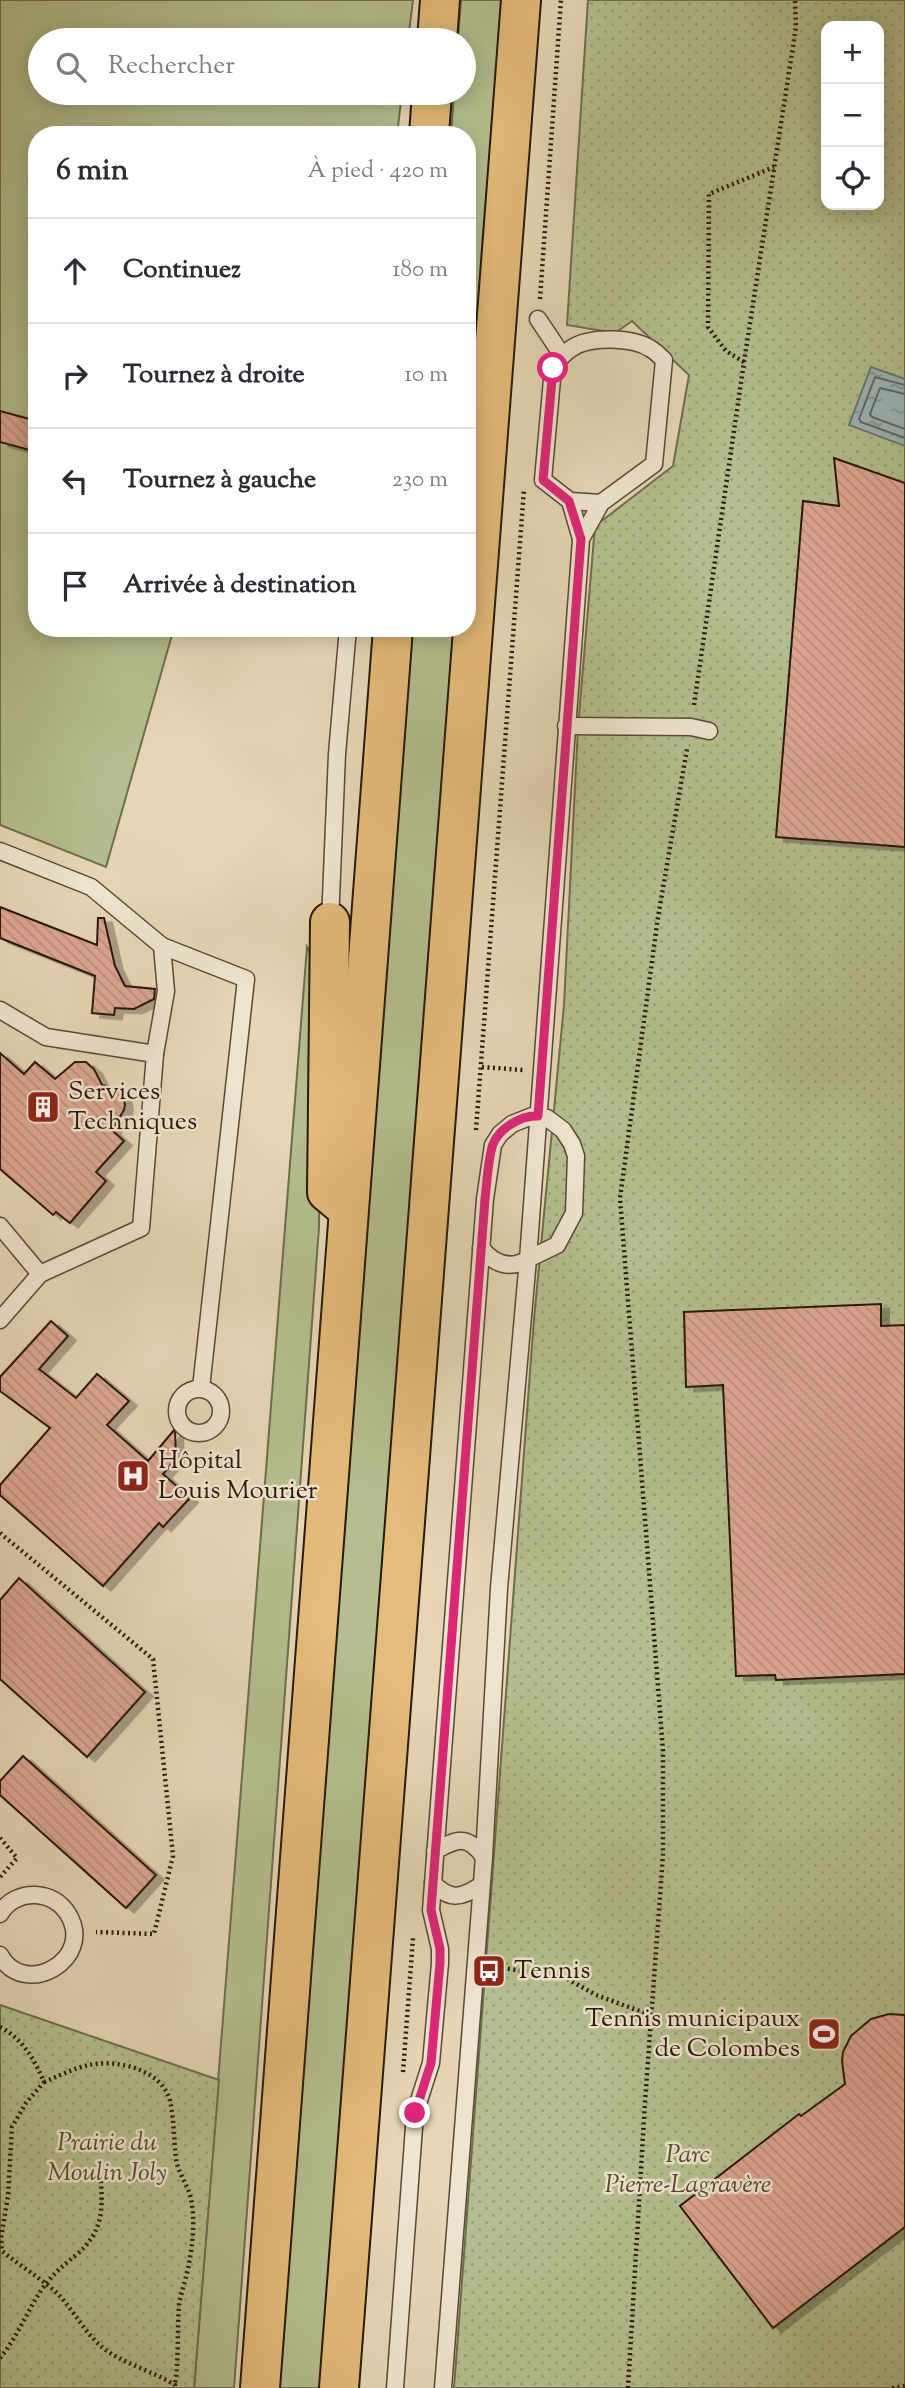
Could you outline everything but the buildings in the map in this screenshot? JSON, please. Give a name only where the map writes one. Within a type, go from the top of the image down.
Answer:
[{"type":"highway","points":[[438,28],[440,0]]},
{"type":"highway","points":[[476,590],[521,0]]},
{"type":"highway","points":[[430,126],[431,105]]},
{"type":"highway","points":[[260,2388],[392,637]]},
{"type":"highway","points":[[339,2388],[472,637]]},
{"type":"highway","points":[[330,922],[327,1192],[350,1212]]},
{"type":"lane","points":[[538,319],[562,355]]},
{"type":"lane","points":[[443,2388],[484,1857],[499,1588],[528,1259],[581,539],[569,501],[543,480],[553,368],[562,355],[589,340],[633,341],[652,349],[664,360],[654,464],[601,503],[581,539]]},
{"type":"lane","points":[[569,501],[601,503]]},
{"type":"lane","points":[[330,922],[337,754],[347,637]]},
{"type":"lane","points":[[566,726],[691,727],[709,730]]},
{"type":"lane","points":[[0,851],[91,887],[162,946],[246,979],[201,1388]]},
{"type":"lane","points":[[0,1320],[40,1274],[141,1228],[155,1054],[166,991],[162,946]]},
{"type":"lane","points":[[0,1010],[46,1037],[155,1054]]},
{"type":"lane","points":[[395,2388],[415,2113],[431,2063],[440,1963],[440,1949],[431,1910],[435,1851],[481,1248],[485,1199],[493,1145],[500,1134],[524,1118],[538,1116],[553,1121],[563,1130],[576,1156],[574,1213],[557,1245],[517,1265],[503,1265],[481,1248]]},
{"type":"lane","points":[[0,1226],[40,1274]]},
{"type":"lane","points":[[435,1851],[458,1839],[472,1845],[484,1857]]},
{"type":"lane","points":[[433,1882],[440,1891],[458,1897],[481,1885]]},
{"type":"lane","points":[[0,1914],[13,1900],[26,1895],[40,1895],[63,1907],[71,1919],[74,1932],[68,1956],[48,1972],[23,1973],[1,1958]]},
{"type":"path","points":[[538,319],[561,0]]},
{"type":"path","points":[[628,2388],[663,1855],[663,1751],[620,1198],[658,917],[691,727],[796,27],[795,0]]},
{"type":"path","points":[[744,362],[726,351],[708,327],[709,194],[774,167]]},
{"type":"path","points":[[524,486],[482,1068],[541,1071]]},
{"type":"path","points":[[0,1533],[153,1659],[173,1856],[154,1934],[74,1932]]},
{"type":"path","points":[[0,1838],[17,1858],[0,1877]]},
{"type":"path","points":[[477,1944],[492,1946],[490,1965],[566,1978],[596,1995],[653,2016]]},
{"type":"path","points":[[0,2026],[11,2032],[24,2045],[44,2082]]},
{"type":"path","points":[[113,2064],[133,2067],[148,2074],[163,2085],[170,2099],[177,2164],[191,2200],[192,2228],[190,2262],[180,2302],[179,2358],[175,2386],[99,2344],[57,2294],[2,2251],[12,2127],[26,2103],[44,2082],[90,2065],[113,2064]]},
{"type":"path","points":[[0,2358],[13,2342],[45,2284],[60,2267],[88,2244],[95,2232],[103,2207],[100,2172]]},
{"type":"path","points":[[892,2388],[905,2386]]},
{"type":"green space","points":[[0,0],[413,0],[410,28],[28,28],[28,105],[401,105],[398,126],[28,126],[28,637],[171,637],[106,867],[0,825]]},
{"type":"green space","points":[[461,0],[504,0],[476,373],[476,126],[452,126],[453,105],[476,105],[476,28],[459,28]]},
{"type":"green space","name":"Parc Pierre-Lagravère","points":[[588,0],[905,0],[905,2388],[454,2388],[534,1319],[564,1005],[578,727],[595,526],[673,466],[689,375],[632,321],[615,333],[567,325]]},
{"type":"green space","points":[[411,637],[456,637],[324,2388],[275,2388]]},
{"type":"green space","points":[[307,947],[322,979],[319,1227],[234,2388],[194,2388]]},
{"type":"green space","name":"Prairie du Moulin Joly","points":[[0,2005],[219,2080],[194,2388],[0,2388]]},
{"type":"water","points":[[871,367],[905,379],[905,446],[849,425]]},
{"type":"place","name":"Services Techniques","points":[[43,1107]]},
{"type":"place","name":"Hôpital Louis Mourier","points":[[133,1476]]},
{"type":"place","name":"Tennis","points":[[489,1971]]},
{"type":"place","name":"Tennis municipaux de Colombes","points":[[824,2034]]},
{"type":"route","points":[[415,2113],[433,2053],[440,1963],[440,1949],[431,1910],[485,1199],[493,1145],[500,1134],[524,1118],[538,1116],[581,539],[569,501],[543,480],[553,368]]}]
